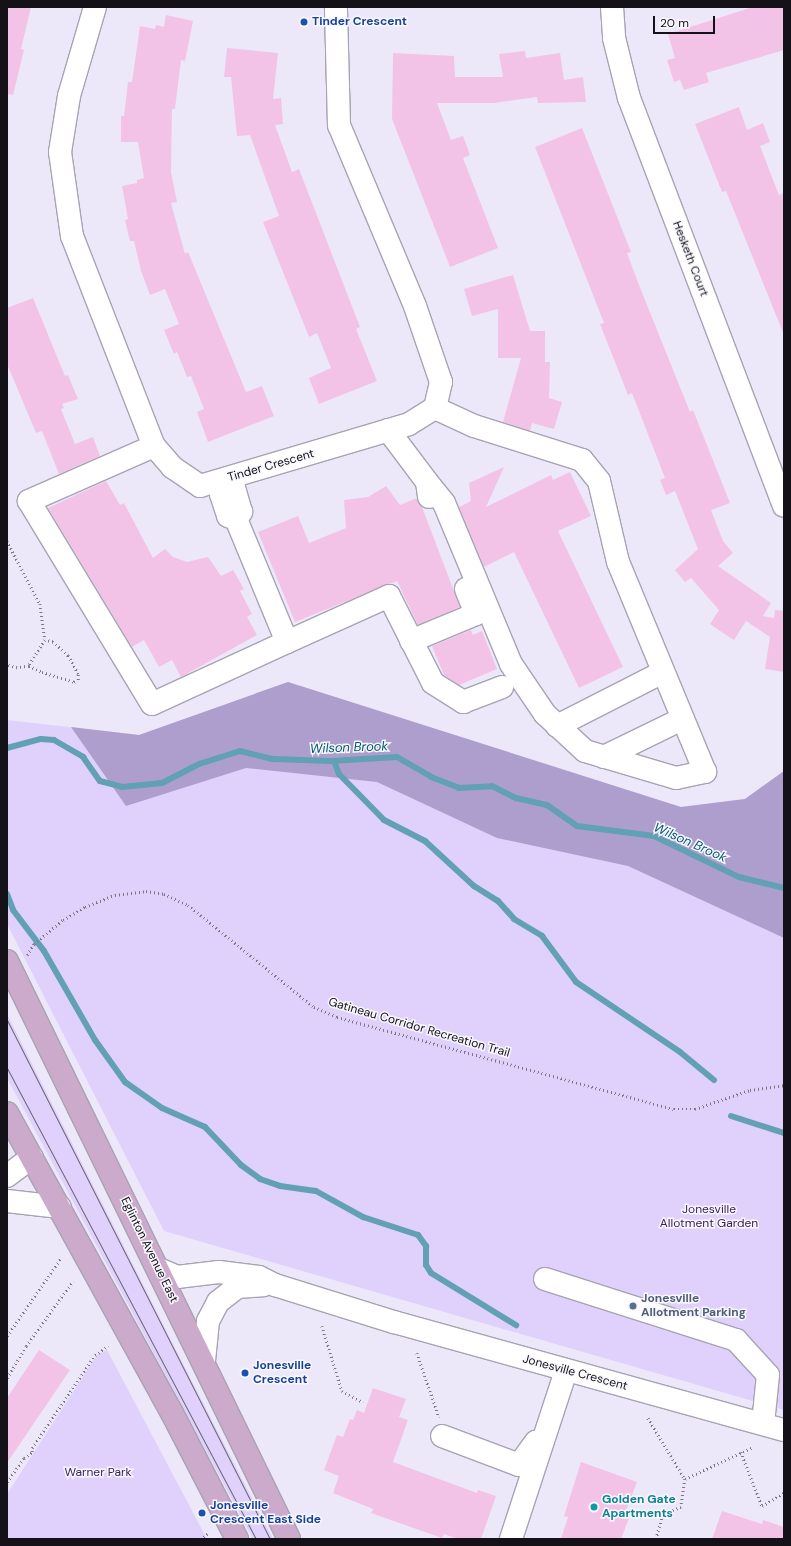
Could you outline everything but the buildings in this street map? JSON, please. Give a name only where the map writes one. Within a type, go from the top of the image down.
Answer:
[{"type":"main road","name":"Eglinton Avenue East","points":[[11,968],[204,1361],[289,1539]]},
{"type":"main road","points":[[7,1114],[60,1207],[237,1539]]},
{"type":"street","name":"Tinder Crescent","points":[[95,7],[69,96],[60,152],[72,236],[154,446],[172,467],[200,486],[224,483],[409,424],[435,408]]},
{"type":"street","points":[[336,7],[339,125],[415,306],[441,382],[435,408],[474,426],[582,460],[599,481],[618,562],[705,772],[676,778],[584,751],[545,714],[511,664],[444,503],[388,430]]},
{"type":"street","name":"Hesketh Court","points":[[612,7],[614,38],[629,98],[784,506]]},
{"type":"street","points":[[154,446],[29,501],[152,704],[389,596],[432,683],[463,702],[502,687]]},
{"type":"street","points":[[412,641],[476,614],[429,498],[427,482]]},
{"type":"street","points":[[224,483],[221,494],[228,516],[236,518],[287,642]]},
{"type":"street","points":[[557,726],[663,672]]},
{"type":"street","points":[[604,757],[682,719]]},
{"type":"street","points":[[7,1176],[32,1157]]},
{"type":"street","points":[[7,1201],[60,1207]]},
{"type":"street","name":"Jonesville Crescent","points":[[158,1269],[177,1277],[219,1272],[246,1274],[275,1285],[566,1372],[763,1423],[784,1430]]},
{"type":"street","points":[[545,1279],[736,1340],[768,1375],[763,1423]]},
{"type":"street","name":"Jonesville Crescent","points":[[204,1361],[208,1321],[221,1299],[237,1287],[275,1285]]},
{"type":"street","points":[[511,1539],[566,1372]]},
{"type":"street","points":[[506,1506],[519,1465],[546,1430]]},
{"type":"street","points":[[442,1436],[519,1465]]},
{"type":"path","points":[[7,542],[40,604],[45,640],[29,666]]},
{"type":"path","points":[[7,665],[17,668],[29,666],[42,672],[74,682],[78,680],[78,674],[68,656],[53,642],[45,640]]},
{"type":"path","name":"Gatineau Corridor Recreation Trail","points":[[11,968],[34,944],[63,920],[85,907],[115,895],[146,891],[164,894],[188,905],[314,1007],[345,1019],[674,1109],[695,1109],[750,1090],[784,1085]]},
{"type":"path","points":[[7,1336],[61,1258]]},
{"type":"path","points":[[7,1378],[26,1346],[73,1281]]},
{"type":"path","points":[[322,1326],[342,1391],[363,1402]]},
{"type":"path","points":[[7,1482],[24,1458],[32,1452],[36,1441],[95,1355],[108,1346]]},
{"type":"path","points":[[417,1353],[438,1413],[442,1436]]},
{"type":"path","points":[[648,1418],[685,1479],[681,1507],[663,1515],[656,1539]]},
{"type":"path","points":[[685,1479],[753,1447]]},
{"type":"path","points":[[741,1452],[762,1506],[784,1493]]},
{"type":"path","points":[[200,1539],[207,1534]]},
{"type":"green space","name":"Jonesville Allotment Garden","points":[[288,682],[681,807],[745,799],[784,771],[784,1410],[164,1231],[7,924],[7,720],[139,735]]},
{"type":"green space","points":[[7,1014],[273,1539],[253,1539],[7,1078]]},
{"type":"green space","name":"Warner Park","points":[[107,1350],[207,1539],[7,1539],[7,1494],[97,1355]]},
{"type":"shaded area","points":[[288,682],[681,807],[745,799],[784,771],[784,938],[628,866],[497,838],[377,782],[246,768],[126,806],[71,727],[139,735]]},
{"type":"waterway","name":"Wilson Brook","points":[[7,748],[41,739],[54,740],[83,757],[100,781],[122,787],[162,783],[199,764],[240,751],[273,759],[331,761],[397,757],[431,777],[459,788],[492,786],[516,798],[547,805],[577,826],[654,836],[739,877],[784,888]]},
{"type":"waterway","points":[[334,761],[339,774],[384,820],[425,841],[474,886],[498,901],[514,919],[542,936],[576,982],[680,1052],[714,1080]]},
{"type":"waterway","points":[[7,894],[13,910],[44,951],[95,1040],[125,1082],[162,1108],[205,1127],[241,1165],[260,1179],[280,1186],[316,1191],[363,1217],[418,1235],[426,1246],[426,1265],[431,1273],[516,1325]]},
{"type":"waterway","points":[[731,1116],[784,1133]]},
{"type":"tram line","points":[[7,1020],[270,1539]]},
{"type":"tram line","points":[[7,1068],[256,1539]]},
{"type":"place","name":"Tinder Crescent","points":[[304,22]]},
{"type":"place","name":"Jonesville Allotment Parking","points":[[633,1306]]},
{"type":"place","name":"Jonesville Crescent","points":[[245,1373]]},
{"type":"place","name":"Golden Gate Apartments","points":[[594,1507]]},
{"type":"place","name":"Jonesville Crescent East Side","points":[[202,1513]]}]
